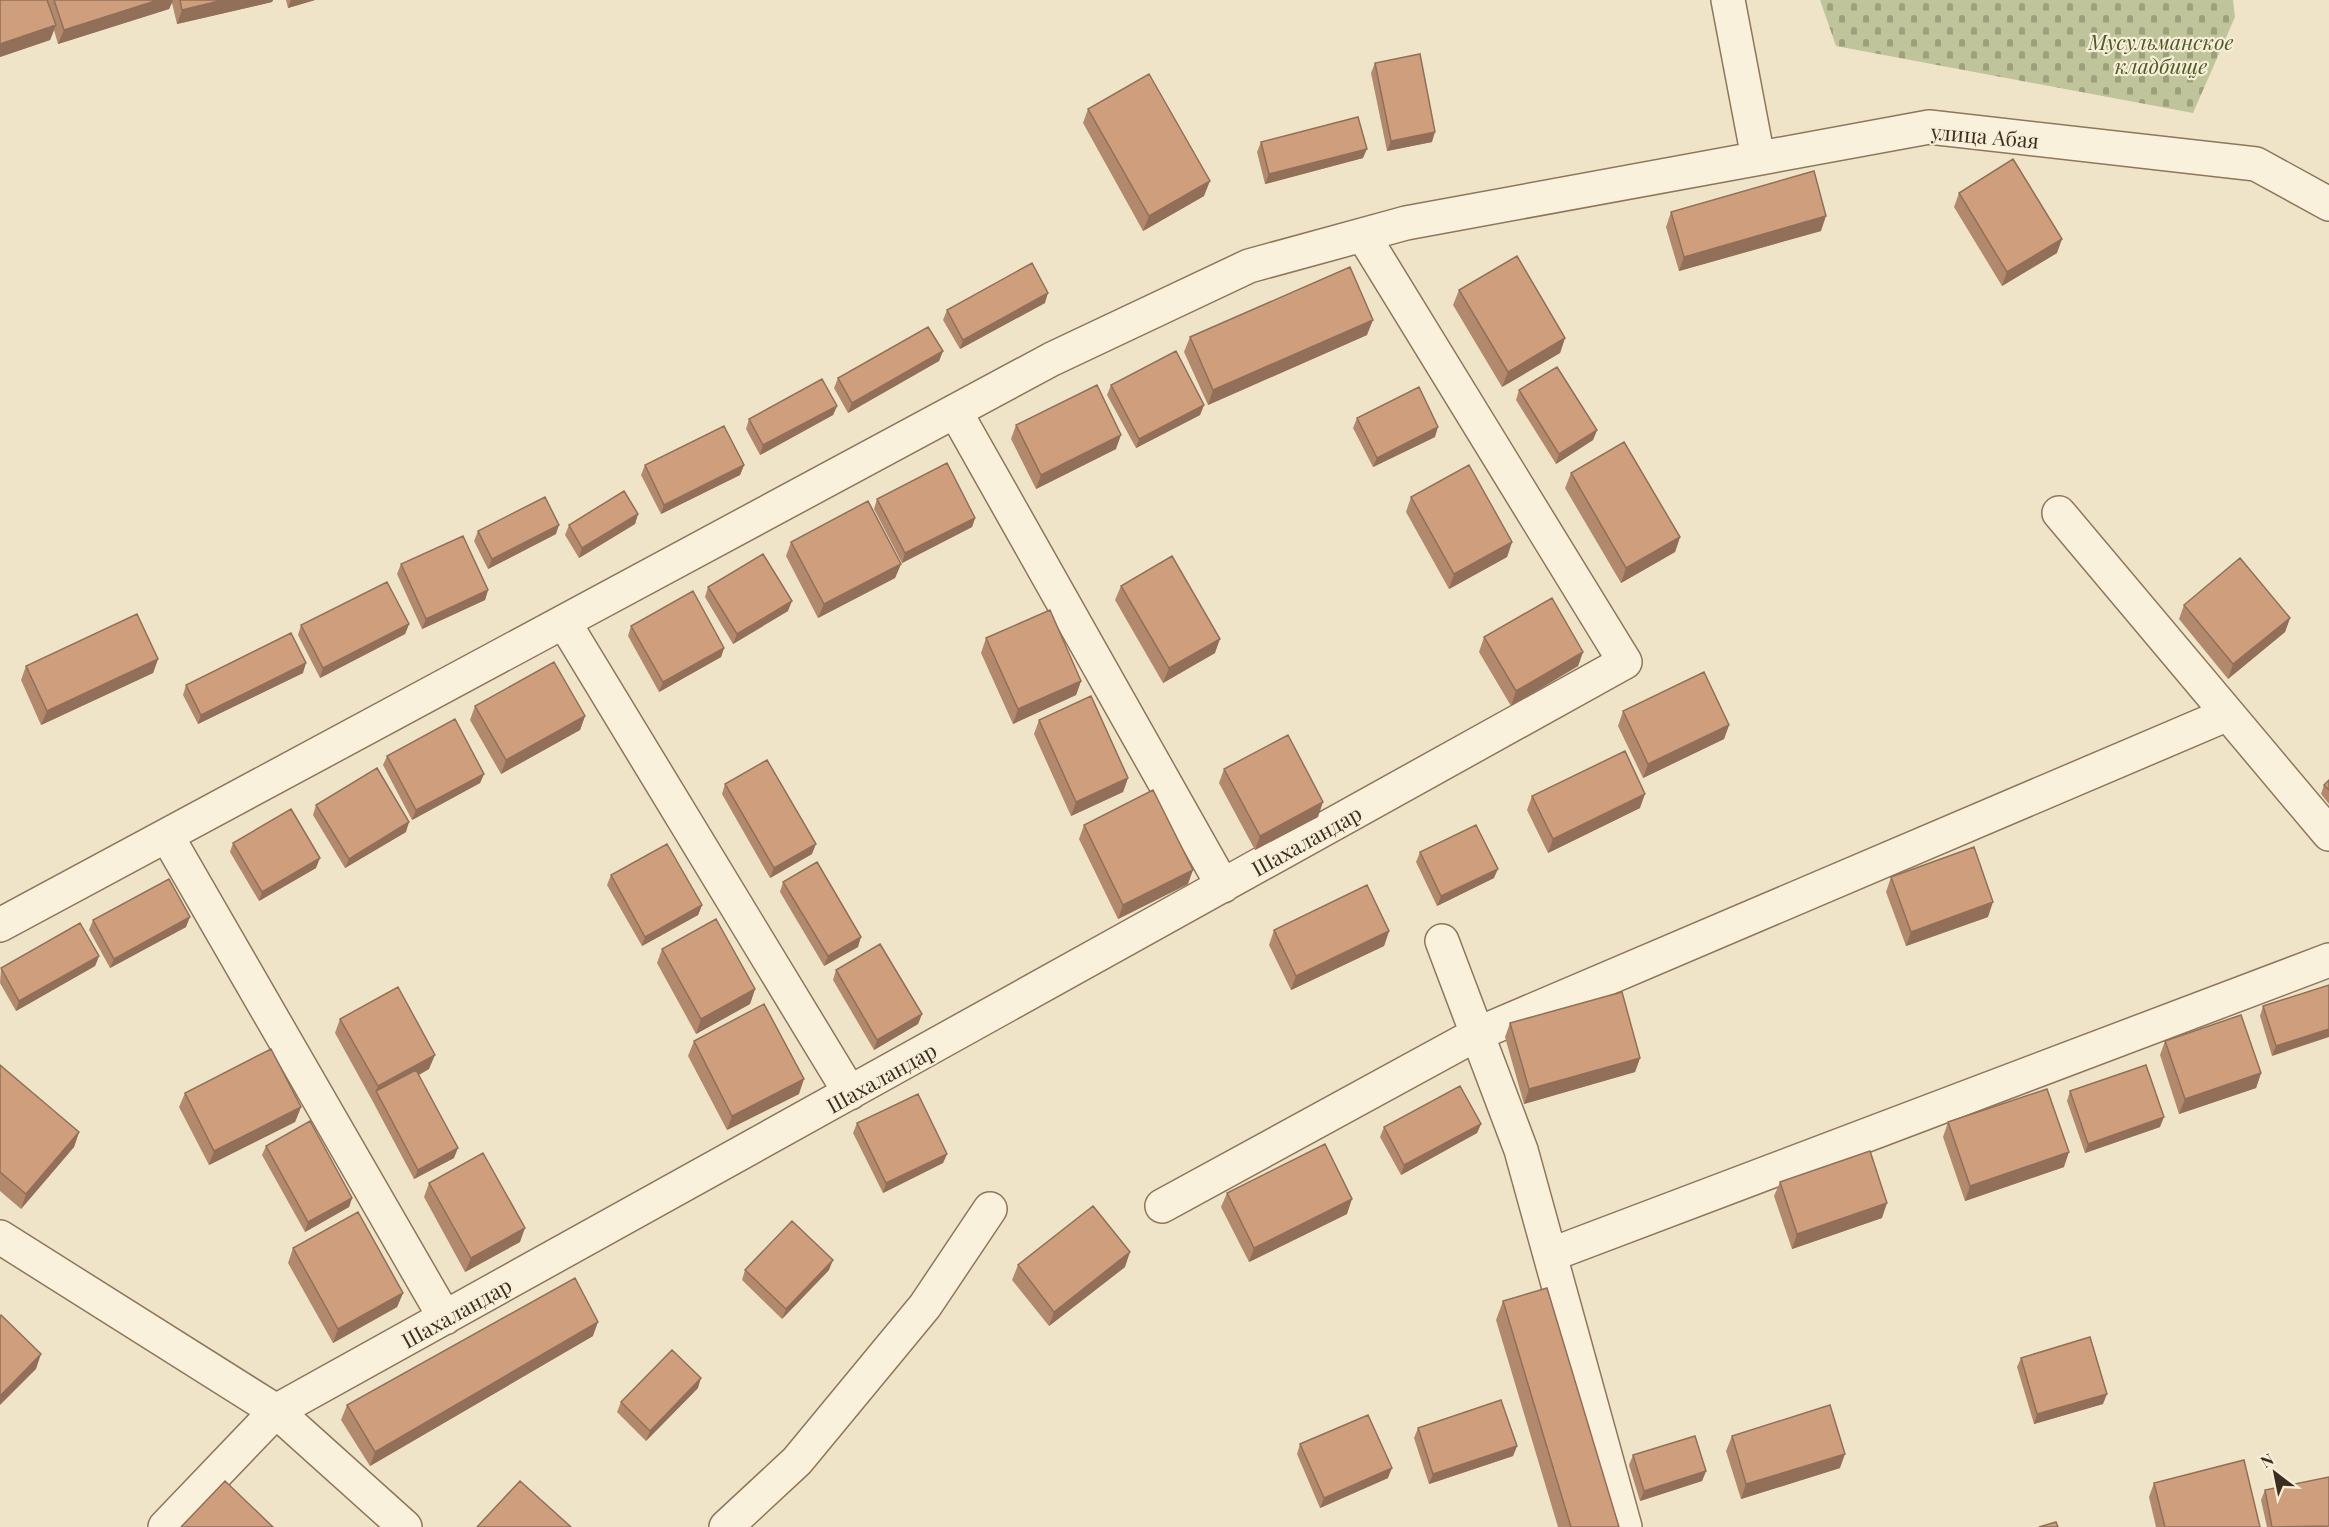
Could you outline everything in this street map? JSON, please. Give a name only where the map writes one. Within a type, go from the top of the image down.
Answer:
[{"type":"street","points":[[1728,0],[1758,158]]},
{"type":"street","name":"улица Абая","points":[[0,925],[1052,359],[1249,266],[1406,223],[1929,127],[2256,164],[2329,204]]},
{"type":"street","name":"Шахаландар","points":[[165,1527],[276,1411],[1625,662],[1363,235]]},
{"type":"street","points":[[955,411],[1223,886]]},
{"type":"street","points":[[2059,513],[2329,834]]},
{"type":"street","points":[[564,622],[850,1093]]},
{"type":"street","points":[[1162,1206],[1478,1034],[2228,714]]},
{"type":"street","points":[[167,836],[445,1318]]},
{"type":"street","points":[[1443,941],[1521,1150],[1625,1527]]},
{"type":"street","points":[[1550,1255],[2329,960]]},
{"type":"street","points":[[726,1527],[797,1461],[858,1388],[925,1306],[990,1209]]},
{"type":"street","points":[[0,1237],[276,1411],[405,1527]]},
{"type":"green space","name":"Мусульманское кладбище","points":[[1820,0],[2233,0],[2235,17],[2193,113],[1836,46]]},
{"type":"building","points":[[0,0],[47,0],[56,25],[0,44]]},
{"type":"building","points":[[54,0],[158,0],[64,30]]},
{"type":"building","points":[[180,0],[223,0],[182,10]]},
{"type":"building","points":[[1420,54],[1435,132],[1391,141],[1375,63]]},
{"type":"building","points":[[1149,74],[1210,181],[1149,216],[1088,109]]},
{"type":"building","points":[[1358,117],[1367,149],[1269,174],[1261,142]]},
{"type":"building","points":[[2013,159],[2062,239],[2007,272],[1959,193]]},
{"type":"building","points":[[1814,171],[1826,216],[1684,257],[1671,212]]},
{"type":"building","points":[[1517,256],[1565,338],[1508,372],[1459,290]]},
{"type":"building","points":[[1032,263],[1048,293],[963,340],[947,310]]},
{"type":"building","points":[[1350,267],[1373,320],[1213,390],[1190,337]]},
{"type":"building","points":[[928,327],[943,351],[852,403],[838,378]]},
{"type":"building","points":[[1176,351],[1204,405],[1139,439],[1111,385]]},
{"type":"building","points":[[1557,367],[1597,430],[1559,454],[1519,390]]},
{"type":"building","points":[[822,379],[837,406],[763,445],[749,419]]},
{"type":"building","points":[[1097,385],[1121,435],[1041,475],[1016,425]]},
{"type":"building","points":[[1419,387],[1438,427],[1377,458],[1357,418]]},
{"type":"building","points":[[724,426],[744,465],[664,505],[645,465]]},
{"type":"building","points":[[1624,442],[1680,537],[1626,568],[1571,473]]},
{"type":"building","points":[[947,463],[975,518],[905,553],[877,499]]},
{"type":"building","points":[[1469,465],[1512,542],[1454,574],[1411,497]]},
{"type":"building","points":[[624,491],[638,514],[582,548],[569,525]]},
{"type":"building","points":[[545,497],[559,525],[492,559],[478,531]]},
{"type":"building","points":[[868,501],[901,564],[824,604],[791,542]]},
{"type":"building","points":[[463,536],[488,590],[426,619],[401,564]]},
{"type":"building","points":[[763,554],[792,601],[737,634],[708,587]]},
{"type":"building","points":[[1172,556],[1220,639],[1169,668],[1121,586]]},
{"type":"building","points":[[2240,558],[2290,618],[2233,664],[2184,605]]},
{"type":"building","points":[[387,582],[409,624],[323,668],[301,625]]},
{"type":"building","points":[[693,591],[724,648],[663,682],[631,626]]},
{"type":"building","points":[[1552,598],[1583,652],[1516,691],[1484,637]]},
{"type":"building","points":[[1050,610],[1081,681],[1018,709],[986,638]]},
{"type":"building","points":[[137,614],[158,659],[47,711],[26,666]]},
{"type":"building","points":[[291,633],[306,663],[201,715],[186,685]]},
{"type":"building","points":[[554,662],[585,716],[506,760],[475,706]]},
{"type":"building","points":[[1704,672],[1729,725],[1648,764],[1623,711]]},
{"type":"building","points":[[1091,696],[1128,778],[1076,802],[1039,720]]},
{"type":"building","points":[[455,719],[484,774],[416,810],[387,756]]},
{"type":"building","points":[[1288,735],[1323,802],[1260,836],[1224,769]]},
{"type":"building","points":[[1625,751],[1645,794],[1553,839],[1532,796]]},
{"type":"building","points":[[767,760],[816,844],[774,868],[725,784]]},
{"type":"building","points":[[377,768],[409,822],[349,859],[316,805]]},
{"type":"building","points":[[2329,780],[2329,790],[2324,785]]},
{"type":"building","points":[[1153,790],[1193,870],[1123,905],[1084,825]]},
{"type":"building","points":[[291,809],[320,858],[262,892],[233,843]]},
{"type":"building","points":[[1476,825],[1498,869],[1441,896],[1420,852]]},
{"type":"building","points":[[667,844],[702,905],[645,937],[611,875]]},
{"type":"building","points":[[1974,847],[1993,902],[1911,932],[1891,877]]},
{"type":"building","points":[[817,862],[861,937],[828,956],[783,882]]},
{"type":"building","points":[[169,879],[190,917],[114,959],[93,920]]},
{"type":"building","points":[[1367,885],[1389,931],[1296,976],[1274,930]]},
{"type":"building","points":[[716,919],[755,989],[701,1019],[662,949]]},
{"type":"building","points":[[80,923],[99,956],[19,1001],[1,968]]},
{"type":"building","points":[[880,944],[922,1014],[877,1040],[836,970]]},
{"type":"building","points":[[2329,985],[2329,1029],[2276,1046],[2263,1006]]},
{"type":"building","points":[[398,987],[435,1055],[378,1086],[340,1019]]},
{"type":"building","points":[[1622,992],[1640,1058],[1529,1089],[1510,1023]]},
{"type":"building","points":[[764,1004],[804,1079],[732,1116],[694,1041]]},
{"type":"building","points":[[2241,1015],[2261,1073],[2185,1099],[2165,1041]]},
{"type":"building","points":[[271,1049],[301,1107],[214,1151],[185,1093]]},
{"type":"building","points":[[0,1065],[79,1132],[26,1194],[0,1172]]},
{"type":"building","points":[[2146,1065],[2164,1117],[2088,1144],[2070,1091]]},
{"type":"building","points":[[416,1070],[458,1148],[418,1170],[376,1091]]},
{"type":"building","points":[[1460,1086],[1481,1124],[1404,1165],[1384,1127]]},
{"type":"building","points":[[2047,1089],[2069,1152],[1970,1186],[1948,1122]]},
{"type":"building","points":[[918,1094],[947,1154],[886,1183],[857,1123]]},
{"type":"building","points":[[310,1121],[352,1198],[308,1222],[266,1146]]},
{"type":"building","points":[[1325,1144],[1352,1199],[1254,1248],[1227,1193]]},
{"type":"building","points":[[1870,1151],[1887,1203],[1797,1234],[1780,1182]]},
{"type":"building","points":[[483,1153],[525,1228],[471,1258],[429,1183]]},
{"type":"building","points":[[1093,1206],[1130,1252],[1054,1312],[1018,1265]]},
{"type":"building","points":[[358,1212],[403,1293],[338,1329],[293,1248]]},
{"type":"building","points":[[792,1221],[833,1260],[786,1309],[745,1270]]},
{"type":"building","points":[[575,1278],[598,1322],[375,1452],[347,1405]]},
{"type":"building","points":[[1547,1288],[1619,1527],[1571,1527],[1503,1301]]},
{"type":"building","points":[[0,1316],[41,1354],[0,1396]]},
{"type":"building","points":[[2090,1337],[2107,1394],[2037,1414],[2021,1358]]},
{"type":"building","points":[[672,1350],[701,1378],[650,1431],[621,1402]]},
{"type":"building","points":[[1501,1400],[1517,1446],[1433,1474],[1418,1428]]},
{"type":"building","points":[[1830,1405],[1845,1454],[1746,1484],[1732,1436]]},
{"type":"building","points":[[1368,1415],[1392,1468],[1324,1498],[1300,1444]]},
{"type":"building","points":[[1695,1436],[1706,1471],[1644,1491],[1633,1455]]},
{"type":"building","points":[[2244,1460],[2260,1527],[2165,1527],[2154,1483]]},
{"type":"building","points":[[2329,1477],[2329,1526],[2272,1527],[2265,1490]]},
{"type":"building","points":[[225,1481],[273,1527],[181,1527]]},
{"type":"building","points":[[520,1481],[571,1527],[477,1527]]},
{"type":"building","points":[[2056,1522],[2058,1527],[2039,1527]]}]
